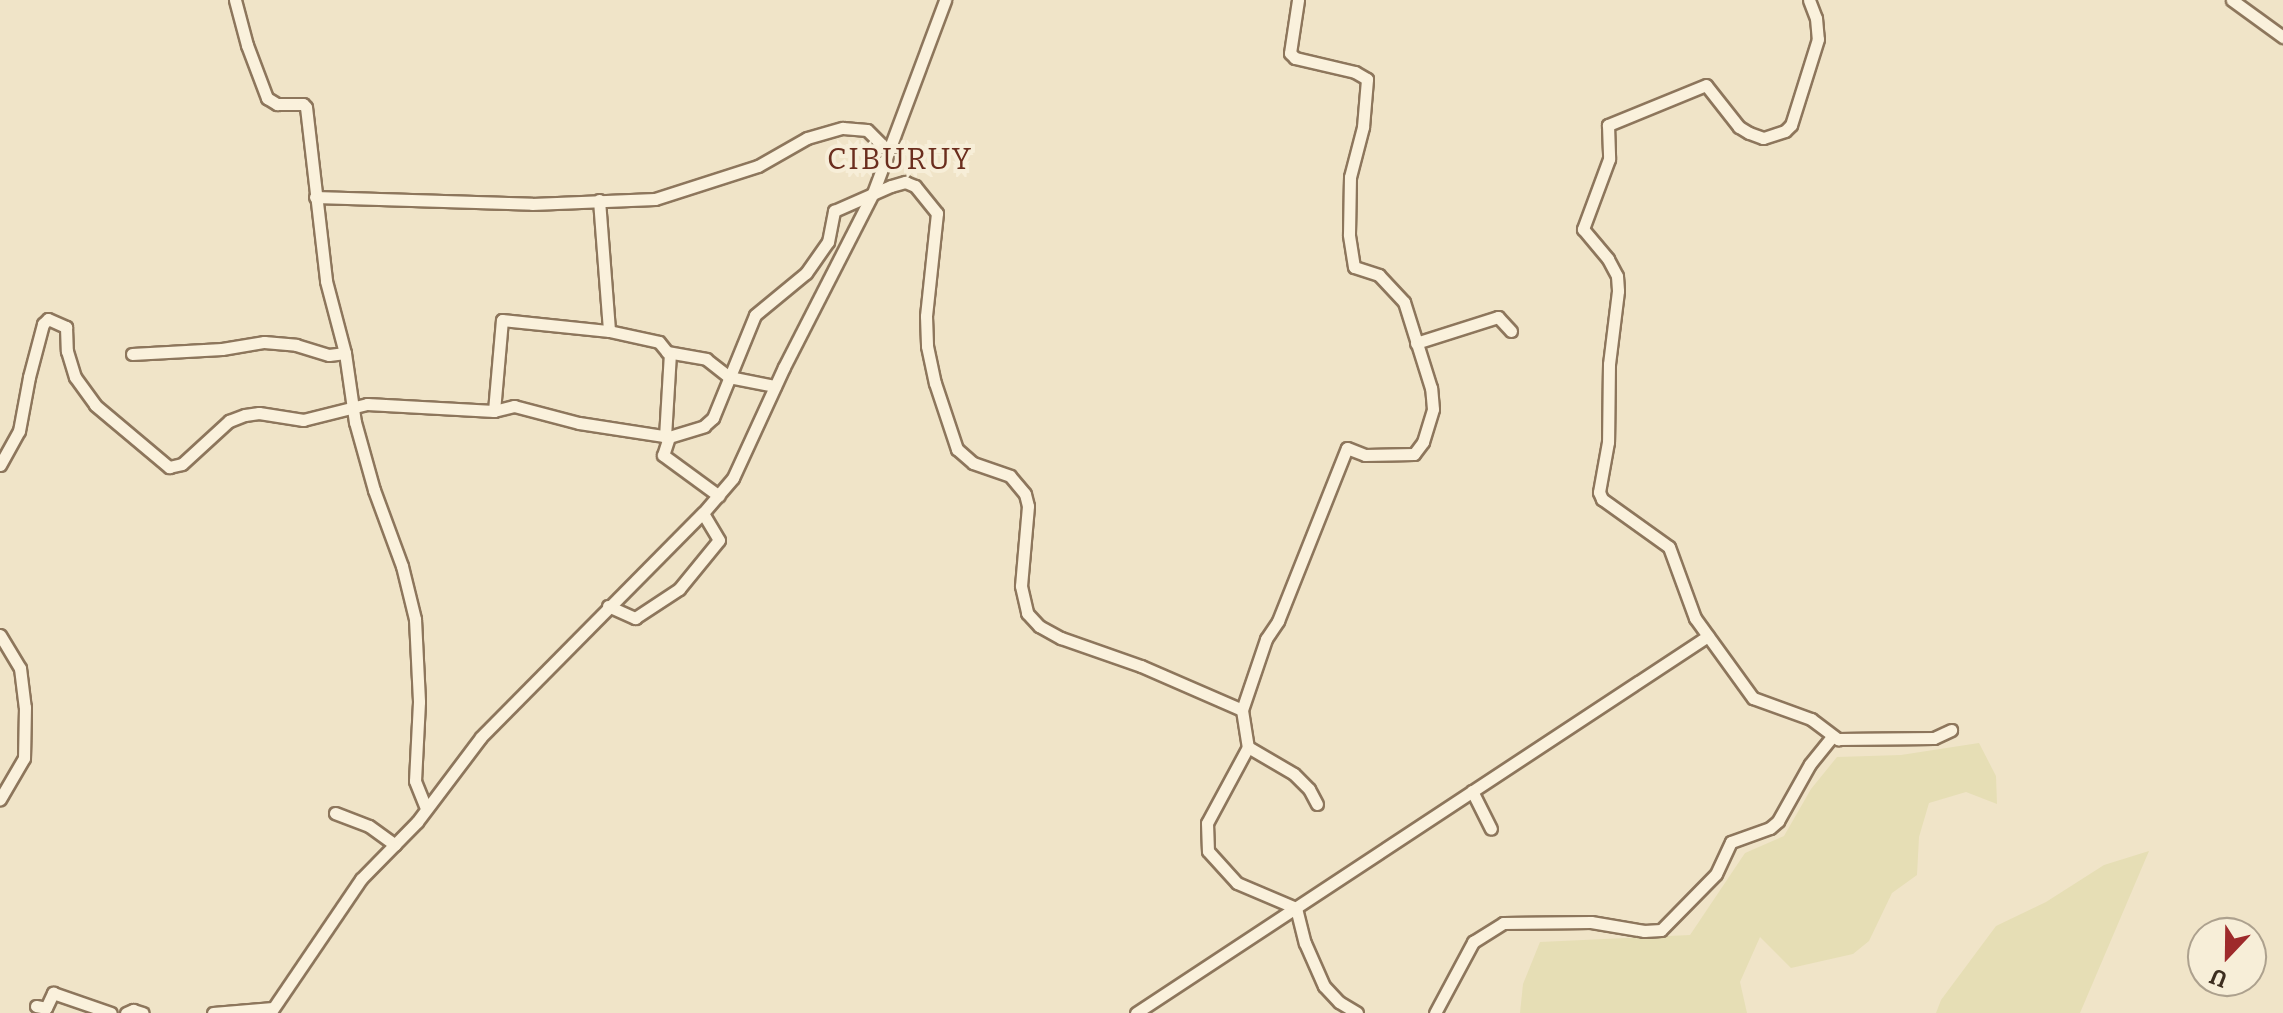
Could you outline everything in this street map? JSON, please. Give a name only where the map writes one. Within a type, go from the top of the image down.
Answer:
[{"type":"street","points":[[235,0],[247,45],[267,98],[277,104],[303,104],[306,107],[326,281],[345,353],[359,437],[402,566],[415,619],[419,702],[415,781],[426,808]]},
{"type":"street","points":[[213,1013],[272,1010],[361,879],[395,845],[481,737],[703,513],[733,478],[775,386],[873,193],[945,0]]},
{"type":"street","points":[[1296,908],[1237,883],[1208,851],[1207,823],[1248,747],[1242,710],[1266,639],[1278,621],[1347,448],[1365,455],[1414,454],[1423,442],[1433,405],[1401,296],[1379,275],[1356,270],[1349,243],[1350,177],[1363,127],[1367,79],[1355,72],[1295,58],[1290,53],[1298,0]]},
{"type":"street","points":[[1809,0],[1816,18],[1818,39],[1791,125],[1785,131],[1763,138],[1749,133],[1739,127],[1706,85],[1684,96],[1614,120],[1606,132],[1609,159],[1606,171],[1584,222],[1587,235],[1617,276],[1618,291],[1609,364],[1608,442],[1600,497],[1669,547],[1688,604],[1753,698],[1811,719],[1828,729],[1832,737]]},
{"type":"street","points":[[2232,0],[2283,37]]},
{"type":"street","points":[[315,197],[532,204],[655,199],[695,189],[758,166],[807,138],[842,128],[867,130],[888,151]]},
{"type":"street","points":[[0,465],[19,431],[29,377],[47,319],[66,327],[67,351],[72,369],[95,405],[169,467],[182,464],[229,421],[245,415],[259,413],[303,420],[355,408],[397,404],[494,411],[514,406],[579,423],[637,429],[667,437],[709,422],[722,403],[729,377],[755,315],[806,273],[825,249],[834,211],[873,193],[910,182],[925,194],[937,213],[926,325],[935,383],[957,449],[973,463],[1010,476],[1025,494],[1028,506],[1021,586],[1027,613],[1039,626],[1061,638],[1141,666],[1242,710]]},
{"type":"street","points":[[599,200],[609,331]]},
{"type":"street","points":[[1416,343],[1498,317],[1511,331]]},
{"type":"street","points":[[494,411],[502,320],[609,331],[659,342],[670,353],[706,359],[729,377],[775,386]]},
{"type":"street","points":[[132,354],[222,349],[264,342],[296,345],[329,355],[345,353]]},
{"type":"street","points":[[670,353],[667,437],[663,455],[719,496]]},
{"type":"street","points":[[608,606],[635,618],[679,589],[719,540],[703,513]]},
{"type":"street","points":[[0,635],[20,668],[25,707],[24,758],[0,799]]},
{"type":"street","points":[[1136,1013],[1708,636]]},
{"type":"street","points":[[1832,737],[1852,741],[1934,738],[1951,730]]},
{"type":"street","points":[[1435,1013],[1473,942],[1503,923],[1591,922],[1644,931],[1661,930],[1716,874],[1731,842],[1778,821],[1810,764],[1832,737]]},
{"type":"street","points":[[1248,747],[1294,774],[1309,789],[1317,804]]},
{"type":"street","points":[[1472,791],[1491,829]]},
{"type":"street","points":[[335,813],[369,826],[395,845]]},
{"type":"street","points":[[1296,908],[1305,943],[1324,986],[1339,1002],[1357,1013]]},
{"type":"street","points":[[36,1006],[46,1008],[53,993],[111,1013]]},
{"type":"street","points":[[126,1013],[133,1010],[143,1013]]},
{"type":"shaded area","points":[[1979,743],[1996,776],[1997,804],[1966,792],[1929,803],[1919,837],[1917,875],[1892,893],[1869,941],[1853,954],[1791,968],[1760,937],[1740,982],[1747,1013],[1520,1013],[1523,984],[1540,942],[1690,935],[1745,853],[1784,836],[1811,789],[1837,757],[1901,755]]},
{"type":"shaded area","points":[[2149,851],[2080,1013],[1936,1013],[1941,1000],[1996,926],[2046,902],[2104,865]]},
{"type":"district","name":"CIBURUY","points":[[900,159]]}]
